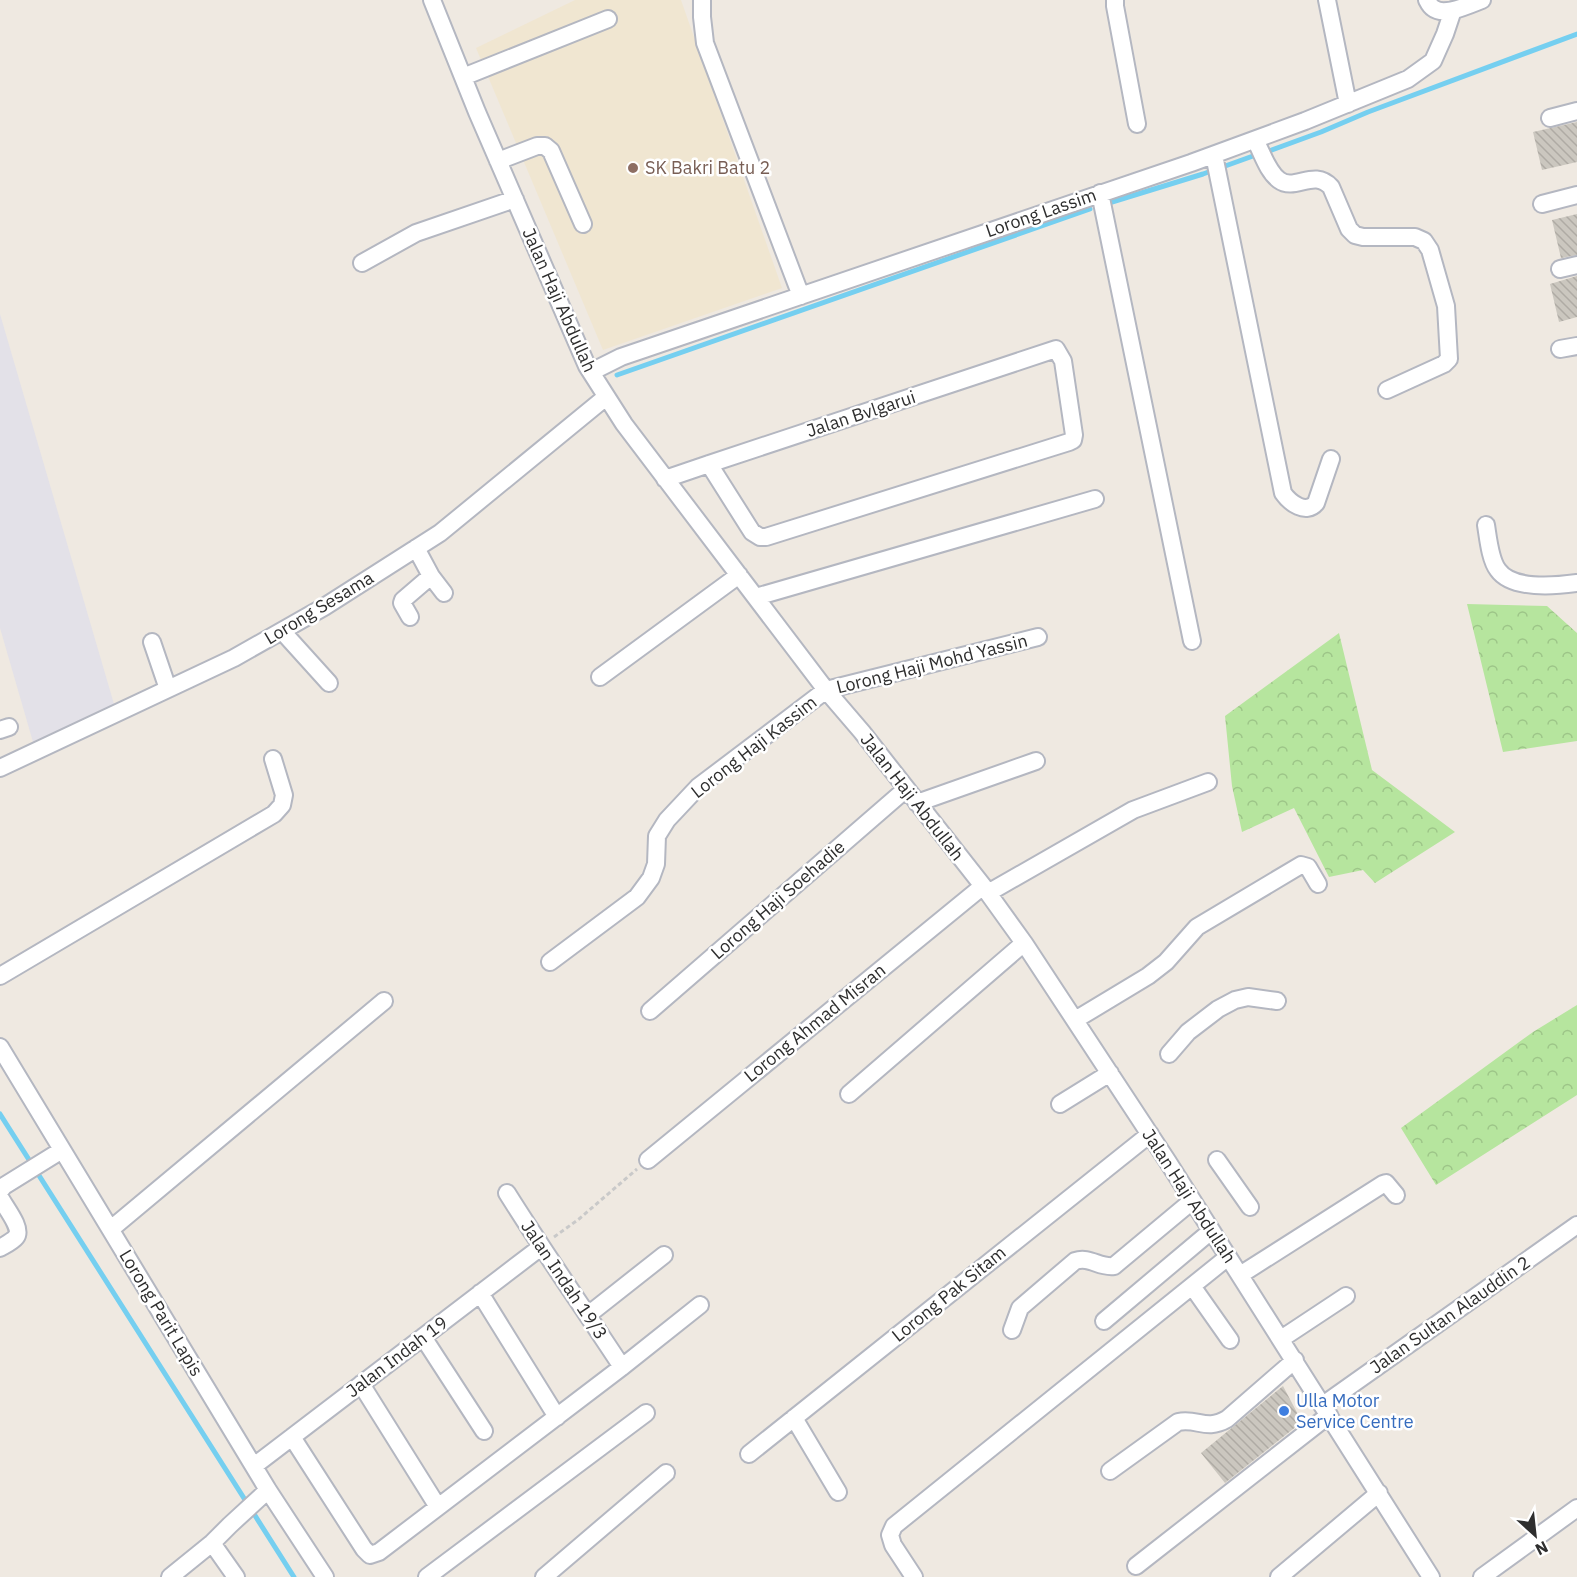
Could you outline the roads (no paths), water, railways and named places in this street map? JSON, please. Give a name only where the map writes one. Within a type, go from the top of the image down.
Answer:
[{"type":"street","name":"Jalan Haji Abdullah","points":[[432,0],[587,366],[606,397],[665,479],[826,690],[862,732],[1024,943],[1150,1134],[1431,1577]]},
{"type":"street","points":[[702,0],[705,43],[801,296]]},
{"type":"street","points":[[1115,0],[1137,124]]},
{"type":"street","points":[[1327,0],[1348,104]]},
{"type":"street","points":[[1427,0],[1431,8],[1441,12],[1482,0]]},
{"type":"street","name":"Lorong Lassim","points":[[591,372],[621,357],[1255,140],[1408,79],[1433,61],[1453,10]]},
{"type":"street","points":[[463,77],[608,19]]},
{"type":"street","points":[[1550,118],[1577,111]]},
{"type":"street","points":[[1255,140],[1272,172],[1282,182],[1315,179],[1327,182],[1349,229],[1355,235],[1415,237],[1424,241],[1430,249],[1446,306],[1449,359],[1444,364],[1387,390]]},
{"type":"street","points":[[498,160],[537,146],[551,151],[583,224]]},
{"type":"street","points":[[1214,154],[1283,493],[1286,497],[1301,507],[1308,509],[1313,507],[1330,459]]},
{"type":"street","points":[[1100,193],[1192,641]]},
{"type":"street","points":[[1542,204],[1577,195]]},
{"type":"street","points":[[362,263],[416,233],[515,199]]},
{"type":"street","points":[[1560,269],[1577,265]]},
{"type":"street","name":"Jalan Bvlgarui","points":[[665,479],[709,464],[1056,349],[1063,361],[1074,435],[1070,442],[760,537],[752,531],[709,464]]},
{"type":"street","name":"Lorong Sesama","points":[[0,768],[234,658],[324,607],[440,533],[606,397]]},
{"type":"street","points":[[756,597],[1095,499]]},
{"type":"street","points":[[1486,525],[1497,569],[1509,581],[1530,585],[1577,583]]},
{"type":"street","points":[[416,548],[431,576],[444,593]]},
{"type":"street","points":[[410,617],[402,600],[431,576]]},
{"type":"street","points":[[600,677],[739,576]]},
{"type":"street","points":[[282,631],[329,683]]},
{"type":"street","name":"Lorong Haji Mohd Yassin","points":[[826,690],[1038,637]]},
{"type":"street","points":[[152,642],[168,689]]},
{"type":"street","name":"Lorong Haji Kassim","points":[[550,962],[637,897],[651,878],[656,864],[657,836],[667,820],[698,788],[826,690]]},
{"type":"street","points":[[0,976],[274,814],[282,805],[284,795],[273,759]]},
{"type":"street","points":[[917,803],[1036,761]]},
{"type":"street","name":"Lorong Ahmad Misran","points":[[648,1160],[985,890],[1133,810],[1208,782]]},
{"type":"street","name":"Lorong Haji Soehadie","points":[[650,1011],[906,789]]},
{"type":"street","points":[[1075,1020],[1158,969],[1197,927],[1301,865],[1308,867],[1318,884]]},
{"type":"street","points":[[849,1094],[1024,943]]},
{"type":"street","points":[[1169,1054],[1188,1032],[1235,1000],[1248,997],[1277,1001]]},
{"type":"street","points":[[111,1229],[384,1001]]},
{"type":"street","name":"Lorong Parit Lapis","points":[[0,1047],[268,1490],[325,1577]]},
{"type":"street","points":[[1060,1104],[1110,1073]]},
{"type":"street","name":"Lorong Pak Sitam","points":[[749,1454],[1150,1134]]},
{"type":"street","points":[[0,1191],[4,1186],[62,1150]]},
{"type":"street","points":[[1216,1160],[1250,1207]]},
{"type":"street","points":[[1240,1275],[1383,1184],[1386,1183],[1396,1195]]},
{"type":"street","name":"Jalan Indah 19/3","points":[[507,1193],[622,1367]]},
{"type":"street","points":[[0,1197],[17,1226],[18,1232],[16,1237],[0,1248]]},
{"type":"street","points":[[1012,1330],[1020,1308],[1075,1261],[1082,1258],[1107,1267],[1114,1266],[1192,1201]]},
{"type":"street","name":"Jalan Sultan Alauddin 2","points":[[1136,1566],[1326,1410],[1577,1225]]},
{"type":"street","points":[[1104,1322],[1211,1231]]},
{"type":"street","name":"Jalan Indah 19","points":[[254,1466],[541,1247]]},
{"type":"street","points":[[588,1315],[664,1255]]},
{"type":"street","points":[[914,1577],[893,1545],[891,1535],[894,1526],[1228,1257]]},
{"type":"street","points":[[1192,1286],[1230,1340]]},
{"type":"street","points":[[480,1293],[557,1417]]},
{"type":"street","points":[[1281,1339],[1346,1296]]},
{"type":"street","points":[[292,1437],[370,1556],[380,1552],[700,1305]]},
{"type":"street","points":[[423,1337],[484,1431]]},
{"type":"street","points":[[1110,1471],[1178,1422],[1189,1421],[1215,1425],[1227,1419],[1295,1360]]},
{"type":"street","points":[[361,1384],[438,1507]]},
{"type":"street","points":[[427,1577],[646,1413]]},
{"type":"street","points":[[795,1418],[838,1492]]},
{"type":"street","points":[[544,1577],[666,1473]]},
{"type":"street","points":[[170,1577],[212,1543],[268,1490]]},
{"type":"street","points":[[1279,1577],[1379,1493]]},
{"type":"street","points":[[1482,1577],[1577,1508]]},
{"type":"street","points":[[212,1543],[236,1577]]},
{"type":"waterway","points":[[1269,151],[1577,34]]},
{"type":"waterway","points":[[1112,202],[1253,156]]},
{"type":"waterway","points":[[617,375],[1090,209]]},
{"type":"waterway","points":[[0,1114],[294,1577]]},
{"type":"place","name":"SK Bakri Batu 2","points":[[633,168]]},
{"type":"place","name":"Ulla Motor Service Centre","points":[[1284,1411]]}]
